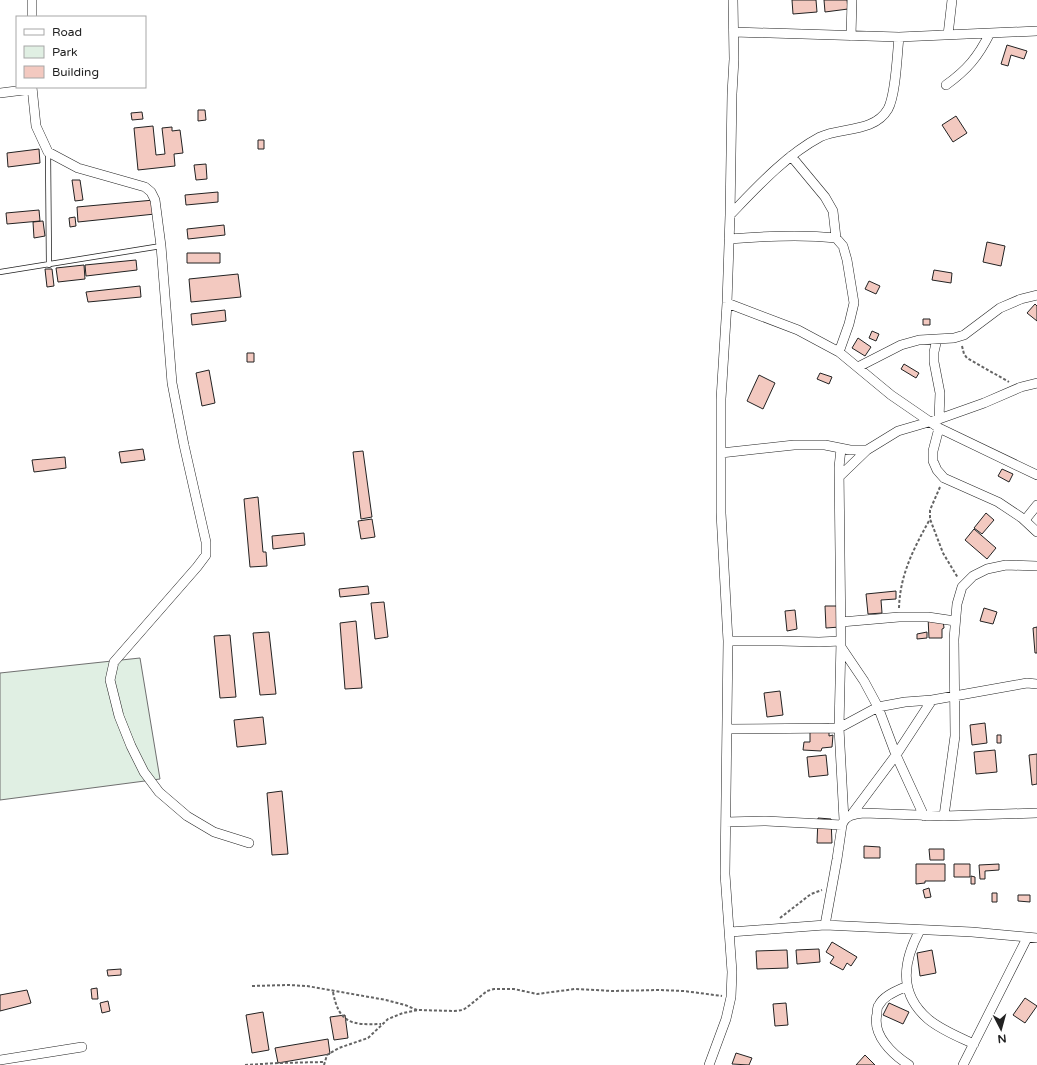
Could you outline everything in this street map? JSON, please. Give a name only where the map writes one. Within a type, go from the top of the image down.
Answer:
[{"type":"street","points":[[32,0],[32,16]]},
{"type":"street","points":[[709,1065],[726,1020],[731,997],[732,972],[725,874],[728,642],[721,513],[721,399],[727,303],[730,215],[734,32],[733,0]]},
{"type":"street","points":[[851,36],[852,0]]},
{"type":"street","points":[[948,35],[952,0]]},
{"type":"street","points":[[734,32],[899,37],[1037,31]]},
{"type":"street","points":[[946,85],[961,74],[971,64],[981,50],[990,33]]},
{"type":"street","points":[[730,215],[752,192],[791,156],[820,137],[863,127],[877,120],[887,110],[892,97],[899,37]]},
{"type":"street","points":[[0,93],[32,88],[36,126],[48,152],[78,168],[138,184],[151,192],[155,200],[172,383],[184,445],[206,542],[206,555],[114,662],[110,680],[119,716],[131,746],[144,772],[159,792],[187,816],[214,832],[249,843]]},
{"type":"street","points":[[791,156],[825,197],[833,211],[836,238]]},
{"type":"street","points":[[729,239],[822,236],[836,238],[844,246],[854,303],[849,324],[839,352]]},
{"type":"street","points":[[858,367],[902,345],[918,340],[954,338],[964,334],[1000,308],[1021,299],[1037,295]]},
{"type":"street","points":[[727,303],[798,330],[839,352],[891,395],[929,422],[1037,475]]},
{"type":"street","points":[[937,339],[934,352],[934,362],[940,393],[939,419]]},
{"type":"street","points":[[840,476],[867,450],[898,431],[939,419],[984,403],[1021,387],[1037,383]]},
{"type":"street","points":[[939,428],[933,451],[937,470],[944,478],[998,502],[1025,520],[1037,532]]},
{"type":"street","points":[[721,453],[794,445],[825,445],[841,449],[858,451],[867,450]]},
{"type":"street","points":[[825,926],[843,823],[839,728],[841,644],[841,449]]},
{"type":"street","points":[[1025,520],[1037,505]]},
{"type":"street","points":[[944,816],[954,736],[955,621],[957,604],[962,587],[973,576],[987,569],[1006,566],[1037,566]]},
{"type":"street","points":[[841,622],[899,617],[955,621]]},
{"type":"street","points":[[728,642],[800,641],[841,644]]},
{"type":"street","points":[[841,644],[878,707],[896,755],[924,816]]},
{"type":"street","points":[[727,729],[839,728],[878,707],[905,702],[932,700],[1027,683],[1037,684]]},
{"type":"street","points":[[726,822],[843,823],[852,814],[896,755],[932,700]]},
{"type":"street","points":[[852,814],[864,813],[944,816],[1037,813]]},
{"type":"street","points":[[730,932],[769,928],[825,926],[972,932],[1037,938]]},
{"type":"street","points":[[920,930],[908,956],[906,968],[907,986],[914,1004],[928,1019],[974,1044]]},
{"type":"street","points":[[963,1065],[1027,938]]},
{"type":"street","points":[[907,986],[890,994],[879,1005],[876,1016],[876,1025],[879,1036],[887,1046],[909,1065]]},
{"type":"street","points":[[0,1060],[82,1047]]},
{"type":"lane","points":[[48,152],[49,265]]},
{"type":"lane","points":[[0,272],[160,246]]},
{"type":"path","points":[[964,334],[962,347],[967,358],[1000,378],[1021,387]]},
{"type":"path","points":[[944,478],[930,510],[930,519],[943,553],[962,587]]},
{"type":"path","points":[[899,617],[902,580],[916,544],[930,519]]},
{"type":"path","points":[[769,928],[811,894],[833,886]]},
{"type":"path","points":[[252,986],[307,986],[333,992],[386,1000],[418,1010]]},
{"type":"path","points":[[245,1065],[278,1063],[324,1064],[327,1055],[340,1048],[368,1038],[388,1019],[403,1013],[418,1010],[463,1010],[487,991],[494,989],[514,989],[537,994],[575,989],[613,991],[659,990],[684,991],[731,997]]},
{"type":"path","points":[[333,992],[336,1007],[340,1014],[346,1019],[354,1023],[383,1024]]},
{"type":"green space","points":[[140,658],[160,779],[0,800],[0,673]]},
{"type":"building","points":[[792,0],[816,0],[817,12],[793,14]]},
{"type":"building","points":[[824,0],[847,0],[848,9],[825,12]]},
{"type":"building","points":[[1007,45],[1027,51],[1024,59],[1011,55],[1008,66],[1001,64]]},
{"type":"building","points":[[198,110],[205,110],[206,120],[198,121]]},
{"type":"building","points":[[142,112],[143,119],[132,120],[131,113]]},
{"type":"building","points":[[956,116],[967,133],[953,142],[942,125]]},
{"type":"building","points":[[153,126],[156,155],[165,154],[162,128],[172,127],[172,131],[180,130],[183,153],[174,154],[175,166],[138,170],[134,128]]},
{"type":"building","points":[[258,140],[264,140],[264,149],[258,149]]},
{"type":"building","points":[[39,149],[40,163],[8,167],[7,153]]},
{"type":"building","points":[[206,164],[207,179],[196,180],[194,165]]},
{"type":"building","points":[[72,180],[80,180],[83,200],[75,201]]},
{"type":"building","points":[[218,192],[218,202],[186,205],[185,195]]},
{"type":"building","points":[[154,200],[155,214],[78,222],[77,207]]},
{"type":"building","points":[[39,210],[40,221],[7,224],[6,213]]},
{"type":"building","points":[[75,217],[76,226],[70,227],[69,218]]},
{"type":"building","points":[[43,221],[45,236],[34,238],[33,222]]},
{"type":"building","points":[[224,225],[225,235],[188,239],[187,229]]},
{"type":"building","points":[[987,242],[1005,246],[1001,266],[983,262]]},
{"type":"building","points":[[187,253],[220,253],[220,263],[187,263]]},
{"type":"building","points":[[136,260],[137,270],[86,276],[85,265]]},
{"type":"building","points":[[84,265],[85,279],[58,282],[56,268]]},
{"type":"building","points":[[45,269],[52,269],[54,286],[47,287]]},
{"type":"building","points":[[934,270],[952,273],[951,283],[932,280]]},
{"type":"building","points":[[238,274],[241,297],[191,302],[189,279]]},
{"type":"building","points":[[869,281],[880,286],[876,294],[865,289]]},
{"type":"building","points":[[140,286],[141,297],[88,302],[86,292]]},
{"type":"building","points":[[1035,304],[1037,306],[1037,321],[1027,313]]},
{"type":"building","points":[[225,310],[226,321],[192,325],[191,314]]},
{"type":"building","points":[[923,319],[930,319],[930,325],[923,325]]},
{"type":"building","points":[[872,331],[879,334],[876,341],[869,338]]},
{"type":"building","points":[[858,338],[871,347],[865,356],[852,348]]},
{"type":"building","points":[[247,353],[254,353],[254,362],[247,362]]},
{"type":"building","points":[[904,364],[919,373],[916,378],[901,369]]},
{"type":"building","points":[[209,370],[215,403],[202,406],[196,373]]},
{"type":"building","points":[[820,373],[832,377],[829,384],[817,379]]},
{"type":"building","points":[[759,375],[775,383],[763,409],[747,401]]},
{"type":"building","points":[[143,449],[145,460],[121,463],[119,452]]},
{"type":"building","points":[[363,451],[372,517],[361,519],[353,452]]},
{"type":"building","points":[[65,457],[66,468],[34,472],[32,460]]},
{"type":"building","points":[[1002,469],[1013,474],[1009,482],[998,476]]},
{"type":"building","points":[[258,497],[263,552],[266,552],[267,566],[250,567],[244,499]]},
{"type":"building","points":[[986,513],[994,520],[982,534],[974,528]]},
{"type":"building","points":[[372,519],[375,537],[361,539],[358,521]]},
{"type":"building","points":[[974,529],[996,548],[987,559],[965,540]]},
{"type":"building","points":[[304,533],[305,545],[273,549],[272,536]]},
{"type":"building","points":[[368,586],[369,594],[340,597],[339,589]]},
{"type":"building","points":[[896,591],[896,599],[881,600],[882,613],[868,614],[866,594]]},
{"type":"building","points":[[384,602],[388,637],[375,639],[371,603]]},
{"type":"building","points":[[825,606],[839,606],[840,627],[826,628]]},
{"type":"building","points":[[984,608],[997,612],[993,624],[980,621]]},
{"type":"building","points":[[795,610],[797,629],[787,631],[785,611]]},
{"type":"building","points":[[928,617],[943,620],[944,628],[942,629],[942,638],[929,638]]},
{"type":"building","points":[[356,621],[362,688],[345,689],[340,623]]},
{"type":"building","points":[[1037,627],[1037,653],[1035,653],[1033,628]]},
{"type":"building","points":[[269,632],[276,694],[260,695],[253,633]]},
{"type":"building","points":[[927,632],[927,638],[917,639],[917,634]]},
{"type":"building","points":[[230,635],[236,697],[220,698],[214,636]]},
{"type":"building","points":[[780,691],[783,715],[767,717],[764,693]]},
{"type":"building","points":[[263,717],[266,744],[237,747],[234,720]]},
{"type":"building","points":[[985,723],[987,743],[972,745],[970,725]]},
{"type":"building","points":[[829,724],[829,736],[833,735],[832,747],[822,748],[821,751],[803,750],[804,742],[810,742],[810,725]]},
{"type":"building","points":[[997,735],[1001,735],[1001,743],[997,743]]},
{"type":"building","points":[[995,750],[997,772],[976,774],[974,752]]},
{"type":"building","points":[[1037,754],[1037,784],[1032,785],[1029,755]]},
{"type":"building","points":[[826,755],[828,775],[809,777],[807,757]]},
{"type":"building","points":[[282,791],[288,854],[272,855],[267,793]]},
{"type":"building","points":[[818,818],[831,819],[832,843],[817,843]]},
{"type":"building","points":[[864,846],[880,847],[880,858],[864,858]]},
{"type":"building","points":[[929,849],[944,849],[944,860],[930,860]]},
{"type":"building","points":[[916,864],[945,864],[945,881],[925,881],[925,883],[916,884]]},
{"type":"building","points":[[954,864],[970,864],[970,877],[954,877]]},
{"type":"building","points":[[999,864],[999,870],[985,871],[985,879],[980,879],[979,865]]},
{"type":"building","points":[[971,876],[975,877],[975,884],[971,884]]},
{"type":"building","points":[[929,888],[931,897],[925,898],[923,890]]},
{"type":"building","points":[[992,893],[997,893],[997,902],[992,902]]},
{"type":"building","points":[[1018,895],[1030,895],[1030,902],[1018,901]]},
{"type":"building","points":[[832,942],[857,957],[851,966],[847,963],[843,970],[830,963],[834,957],[826,952]]},
{"type":"building","points":[[819,949],[820,962],[797,964],[796,950]]},
{"type":"building","points":[[787,950],[788,968],[757,969],[756,951]]},
{"type":"building","points":[[932,950],[936,973],[920,976],[917,953]]},
{"type":"building","points":[[121,969],[121,975],[108,976],[107,970]]},
{"type":"building","points":[[97,988],[98,999],[92,999],[91,989]]},
{"type":"building","points":[[27,990],[31,1003],[0,1011],[0,995]]},
{"type":"building","points":[[1025,998],[1037,1006],[1025,1023],[1013,1015]]},
{"type":"building","points":[[108,1001],[110,1011],[102,1013],[100,1003]]},
{"type":"building","points":[[786,1003],[788,1025],[775,1026],[773,1004]]},
{"type":"building","points":[[889,1003],[909,1012],[903,1024],[883,1015]]},
{"type":"building","points":[[263,1012],[269,1050],[252,1053],[246,1015]]},
{"type":"building","points":[[345,1015],[348,1038],[334,1040],[330,1017]]},
{"type":"building","points":[[328,1039],[330,1054],[278,1063],[275,1048]]},
{"type":"building","points":[[736,1053],[752,1058],[749,1065],[732,1064]]},
{"type":"building","points":[[865,1055],[875,1065],[856,1065]]}]
